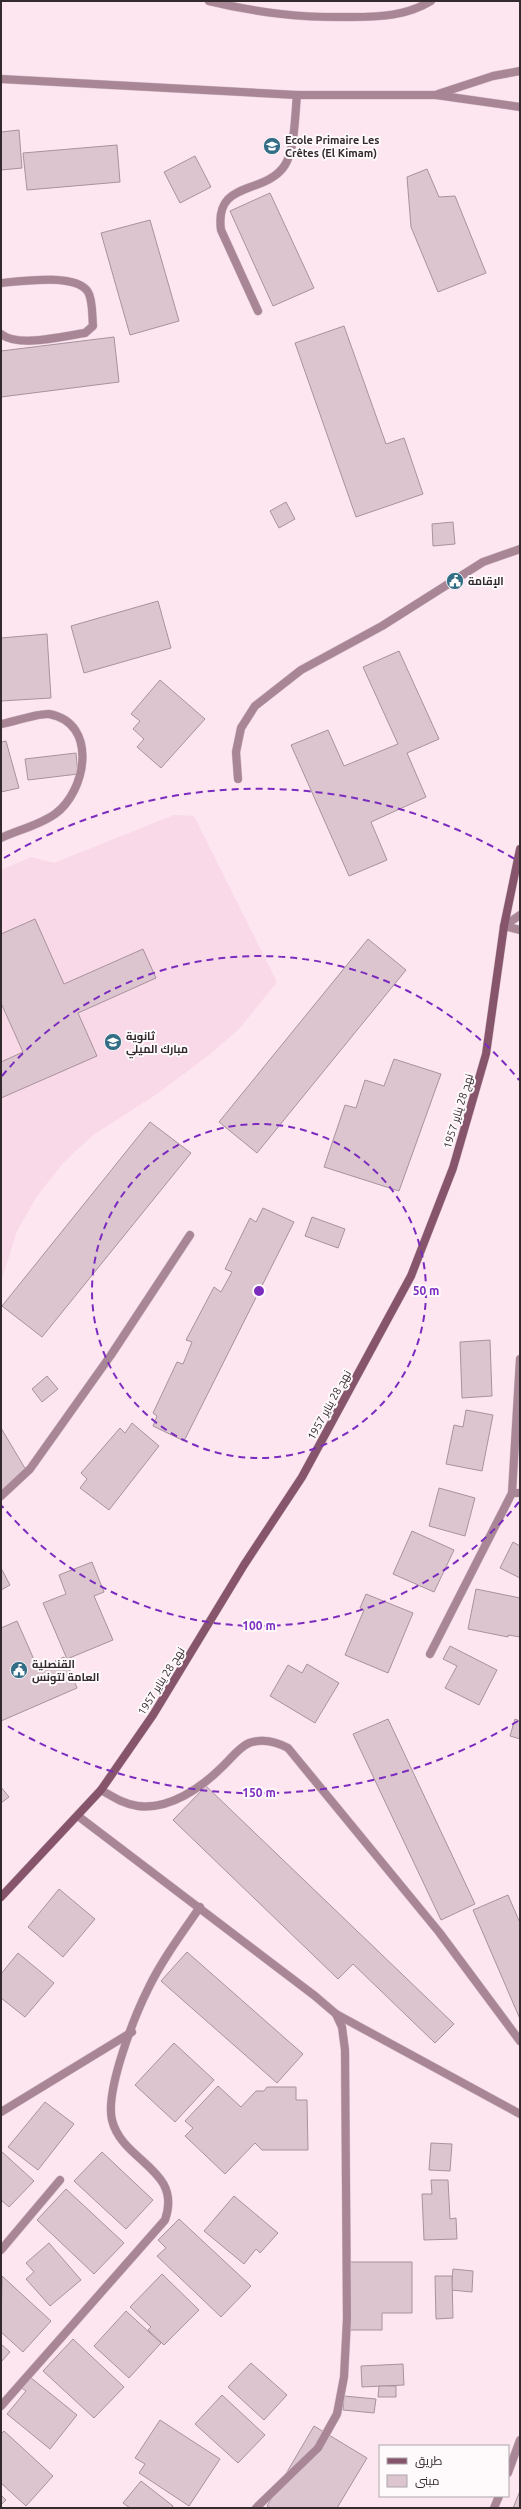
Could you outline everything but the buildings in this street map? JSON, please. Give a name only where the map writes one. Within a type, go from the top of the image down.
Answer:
[{"type":"street","points":[[210,1],[280,16],[311,18],[390,16],[431,1]]},
{"type":"street","points":[[436,95],[464,85],[520,71]]},
{"type":"street","points":[[1,79],[297,95],[436,95],[520,107]]},
{"type":"street","points":[[258,311],[221,230],[219,217],[222,204],[232,195],[268,178],[284,165],[289,156],[297,95]]},
{"type":"street","points":[[1,283],[71,281],[83,286],[89,294],[93,326],[85,333],[24,341],[5,337],[1,334]]},
{"type":"street","points":[[238,780],[236,752],[241,728],[255,706],[301,670],[382,626],[483,562],[520,549]]},
{"type":"street","points":[[1,724],[48,714],[67,722],[79,736],[84,755],[81,775],[71,798],[54,815],[1,838]]},
{"type":"street","name":"نهج 28 يناير 1957","points":[[1,1897],[101,1790],[153,1715],[244,1565],[302,1477],[411,1276],[453,1168],[486,1054],[504,926],[518,870],[520,849]]},
{"type":"street","points":[[504,926],[520,916]]},
{"type":"street","points":[[504,926],[520,930]]},
{"type":"street","points":[[1,1496],[30,1469],[111,1355],[190,1235]]},
{"type":"street","points":[[430,1654],[516,1493],[520,1359]]},
{"type":"street","points":[[101,1790],[127,1803],[146,1807],[156,1806],[176,1799],[209,1779],[240,1749],[248,1744],[268,1741],[288,1748],[434,1926],[520,2041]]},
{"type":"street","points":[[78,1816],[200,1907],[336,2014],[520,2114]]},
{"type":"street","points":[[1,2406],[154,2235],[167,2215],[169,2200],[162,2180],[123,2141],[112,2121],[110,2098],[148,1989],[200,1907]]},
{"type":"street","points":[[256,2508],[318,2448],[337,2414],[344,2377],[347,2319],[346,2095],[345,2050],[342,2027],[336,2014]]},
{"type":"street","points":[[1,2112],[132,2032]]},
{"type":"street","points":[[1,2250],[60,2180]]},
{"type":"street","points":[[509,2470],[520,2440]]},
{"type":"street","points":[[494,2508],[499,2497]]},
{"type":"shaded area","name":"ثانوية مبارك الميلي","points":[[174,815],[194,816],[277,982],[240,1028],[209,1055],[157,1094],[93,1135],[64,1162],[37,1196],[17,1231],[1,1282],[1,870],[31,857],[54,863]]},
{"type":"place","name":"Ecole Primaire Les Crêtes (El Kimam)","points":[[272,146]]},
{"type":"place","name":"الإقامة","points":[[455,581]]},
{"type":"place","name":"ثانوية مبارك الميلي","points":[[113,1042]]},
{"type":"place","name":"القنصلية العامة لتونس","points":[[19,1670]]}]
